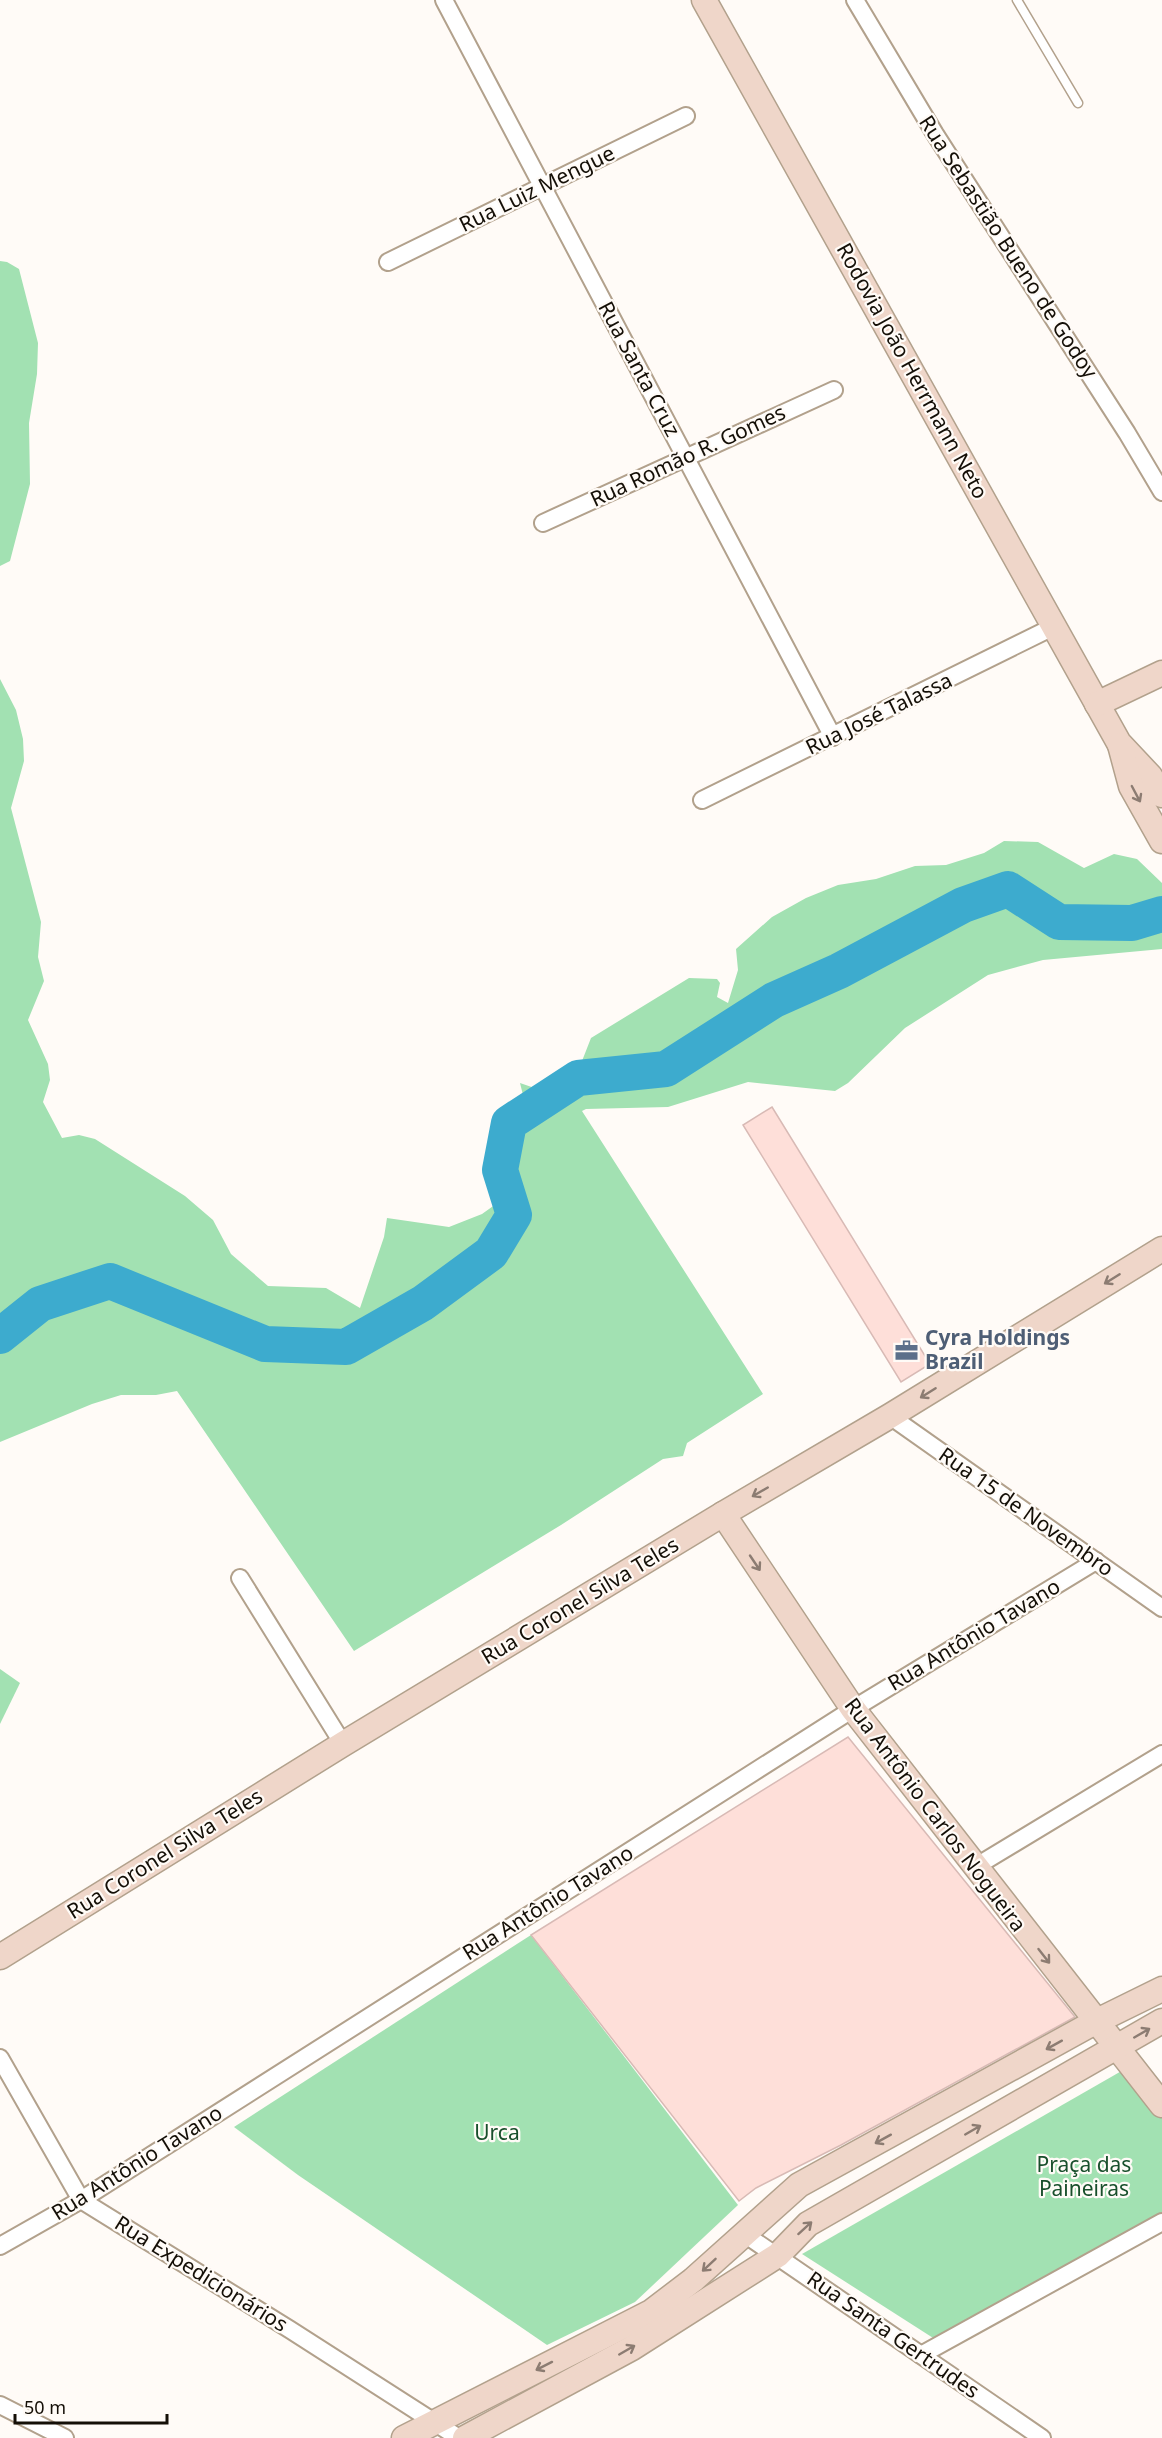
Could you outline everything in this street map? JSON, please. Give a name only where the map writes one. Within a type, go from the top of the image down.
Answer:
[{"type":"street","name":"Rua Santa Cruz","points":[[444,0],[833,737]]},
{"type":"street","name":"Rodovia João Herrmann Neto","points":[[704,0],[1097,704],[1119,742],[1150,776],[1162,795]]},
{"type":"street","name":"Rua Sebastião Bueno de Godoy","points":[[855,0],[935,134],[1162,492]]},
{"type":"street","name":"Rua Luiz Mengue","points":[[388,262],[686,116]]},
{"type":"street","name":"Rua Romão R. Gomes","points":[[543,523],[834,390]]},
{"type":"street","name":"Rua José Talassa","points":[[702,800],[1054,626]]},
{"type":"street","points":[[1097,704],[1162,674]]},
{"type":"street","name":"Rodovia João Herrmann Neto","points":[[1119,742],[1131,786],[1162,841]]},
{"type":"street","name":"Rua Coronel Silva Teles","points":[[0,1957],[343,1744],[723,1514],[890,1416],[1162,1249]]},
{"type":"street","name":"Rua 15 de Novembro","points":[[890,1416],[1162,1608]]},
{"type":"street","name":"Rua Antônio Carlos Nogueira","points":[[723,1514],[853,1709],[1162,2105]]},
{"type":"street","name":"Rua Antônio Tavano","points":[[0,2246],[81,2200],[853,1709],[1096,1561]]},
{"type":"street","points":[[240,1578],[343,1744]]},
{"type":"street","points":[[975,1867],[1162,1754]]},
{"type":"street","points":[[404,2438],[651,2312],[693,2280],[743,2233],[800,2186],[1095,2022],[1162,1989]]},
{"type":"street","points":[[465,2438],[632,2348],[778,2255],[808,2224],[1162,2021]]},
{"type":"street","name":"Rua Expedicionários","points":[[0,2058],[81,2200],[459,2438]]},
{"type":"street","points":[[921,2355],[1162,2222]]},
{"type":"street","name":"Rua Santa Gertrudes","points":[[743,2233],[1042,2438]]},
{"type":"street","points":[[0,2405],[61,2437]]},
{"type":"lane","points":[[1017,0],[1078,103]]},
{"type":"green space","points":[[0,261],[19,269],[38,343],[37,374],[29,423],[30,484],[10,561],[0,566]]},
{"type":"green space","points":[[0,679],[16,710],[23,739],[24,761],[11,808],[41,922],[38,957],[44,981],[28,1020],[48,1064],[50,1080],[43,1102],[62,1138],[79,1135],[95,1139],[185,1196],[213,1220],[231,1254],[268,1286],[326,1288],[360,1308],[384,1237],[387,1218],[449,1227],[482,1214],[510,1194],[515,1178],[514,1129],[525,1124],[524,1099],[520,1083],[549,1093],[565,1092],[573,1084],[591,1038],[689,978],[717,979],[720,983],[717,997],[728,1003],[738,970],[736,949],[772,917],[806,898],[838,885],[876,879],[915,866],[946,865],[984,853],[1004,841],[1038,842],[1084,868],[1114,854],[1137,859],[1162,883],[1162,949],[1043,960],[988,975],[905,1028],[848,1083],[835,1091],[748,1082],[668,1107],[586,1109],[582,1111],[763,1394],[687,1443],[683,1456],[663,1459],[561,1525],[354,1651],[177,1391],[156,1395],[121,1395],[92,1404],[0,1442]]},
{"type":"green space","points":[[0,1669],[20,1683],[0,1724]]},
{"type":"green space","name":"Urca","points":[[531,1935],[738,2205],[635,2302],[547,2345],[298,2175],[234,2127]]},
{"type":"green space","name":"Praça das Paineiras","points":[[1125,2069],[1162,2115],[1162,2217],[941,2343],[802,2254]]},
{"type":"building","points":[[772,1107],[930,1364],[901,1382],[743,1125]]},
{"type":"building","points":[[848,1737],[1075,2017],[841,2145],[756,2188],[739,2201],[531,1935]]},
{"type":"waterway","points":[[0,1336],[40,1304],[110,1281],[265,1344],[346,1347],[423,1303],[491,1253],[514,1215],[500,1170],[509,1123],[578,1078],[666,1069],[774,1000],[839,971],[963,905],[1008,889],[1059,922],[1132,923],[1162,914]]},
{"type":"place","name":"Cyra Holdings Brazil","points":[[907,1350]]}]
